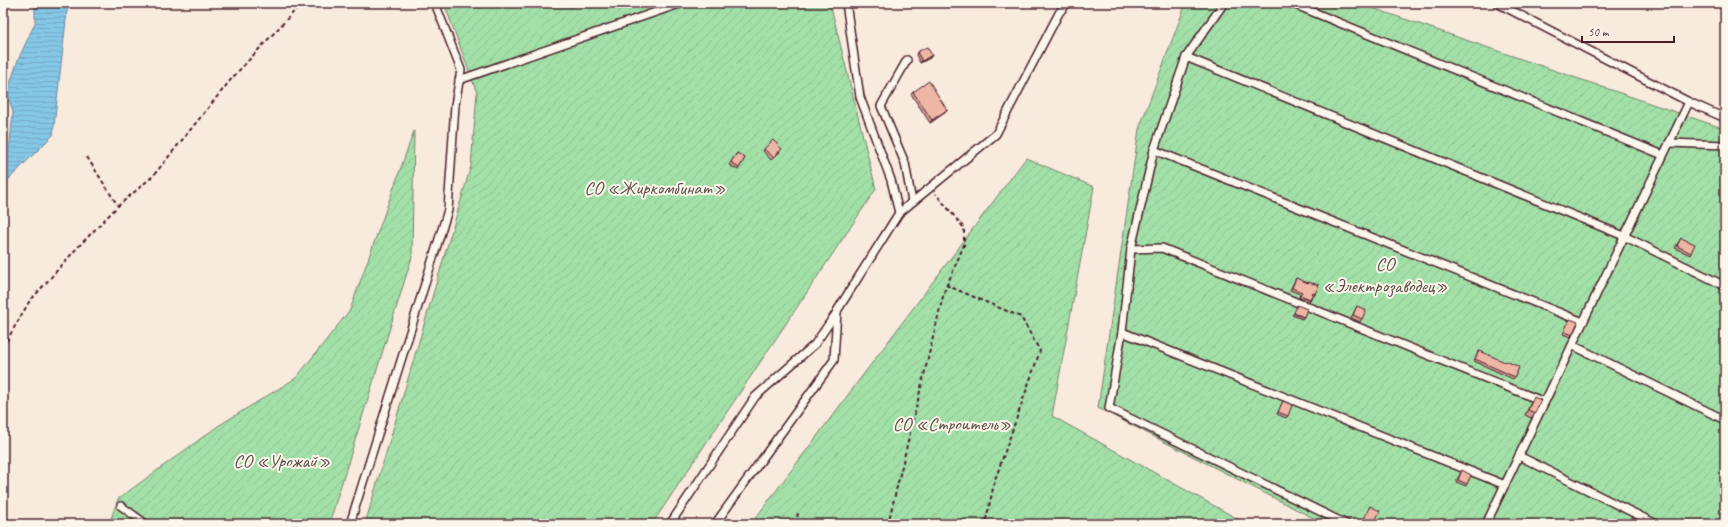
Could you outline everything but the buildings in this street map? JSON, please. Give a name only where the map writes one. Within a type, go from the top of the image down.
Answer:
[{"type":"lane","points":[[350,524],[448,210],[455,105],[461,70],[435,3]]},
{"type":"lane","points":[[459,80],[682,3]]},
{"type":"lane","points":[[846,3],[860,97],[892,180],[899,213]]},
{"type":"lane","points":[[670,524],[755,396],[815,344],[899,213],[996,134],[1059,13],[1068,3]]},
{"type":"lane","points":[[1224,3],[1186,57],[1154,150],[1131,249],[1122,332],[1109,408],[1346,524]]},
{"type":"lane","points":[[1291,3],[1663,155]]},
{"type":"lane","points":[[1497,3],[1689,102],[1725,118]]},
{"type":"lane","points":[[1186,57],[1624,236],[1725,286]]},
{"type":"lane","points":[[907,60],[881,106],[906,163],[912,202]]},
{"type":"lane","points":[[1486,524],[1689,102]]},
{"type":"lane","points":[[1669,143],[1725,145]]},
{"type":"lane","points":[[1154,150],[1583,322]]},
{"type":"lane","points":[[1131,249],[1162,248],[1544,402]]},
{"type":"lane","points":[[715,524],[834,360],[837,311]]},
{"type":"lane","points":[[1122,332],[1505,484]]},
{"type":"lane","points":[[1572,345],[1725,420]]},
{"type":"lane","points":[[1519,456],[1656,524]]},
{"type":"lane","points":[[121,506],[146,524]]},
{"type":"path","points":[[3,347],[29,302],[77,248],[118,206],[152,176],[233,77],[302,3]]},
{"type":"path","points":[[87,157],[118,206]]},
{"type":"path","points":[[888,524],[946,285],[964,245],[964,228],[930,187]]},
{"type":"path","points":[[946,285],[1021,317],[1040,351],[995,480],[985,524]]},
{"type":"path","points":[[796,524],[798,513]]},
{"type":"green space","name":"СО «Жиркомбинат»","points":[[444,3],[830,3],[876,189],[652,524],[365,524],[471,166],[477,93]]},
{"type":"green space","name":"СО «Электрозаводец»","points":[[1186,3],[1358,3],[1725,129],[1725,524],[1325,524],[1098,408],[1139,129]]},
{"type":"green space","name":"СО «Урожай»","points":[[414,131],[412,257],[329,524],[109,524],[118,499],[218,426],[296,378],[350,310]]},
{"type":"green space","name":"СО «Строитель»","points":[[1026,158],[1094,187],[1052,416],[1247,524],[751,524]]},
{"type":"water","points":[[35,3],[68,3],[53,135],[3,185],[3,151],[10,143],[13,112],[7,92],[18,60],[35,23]]}]
